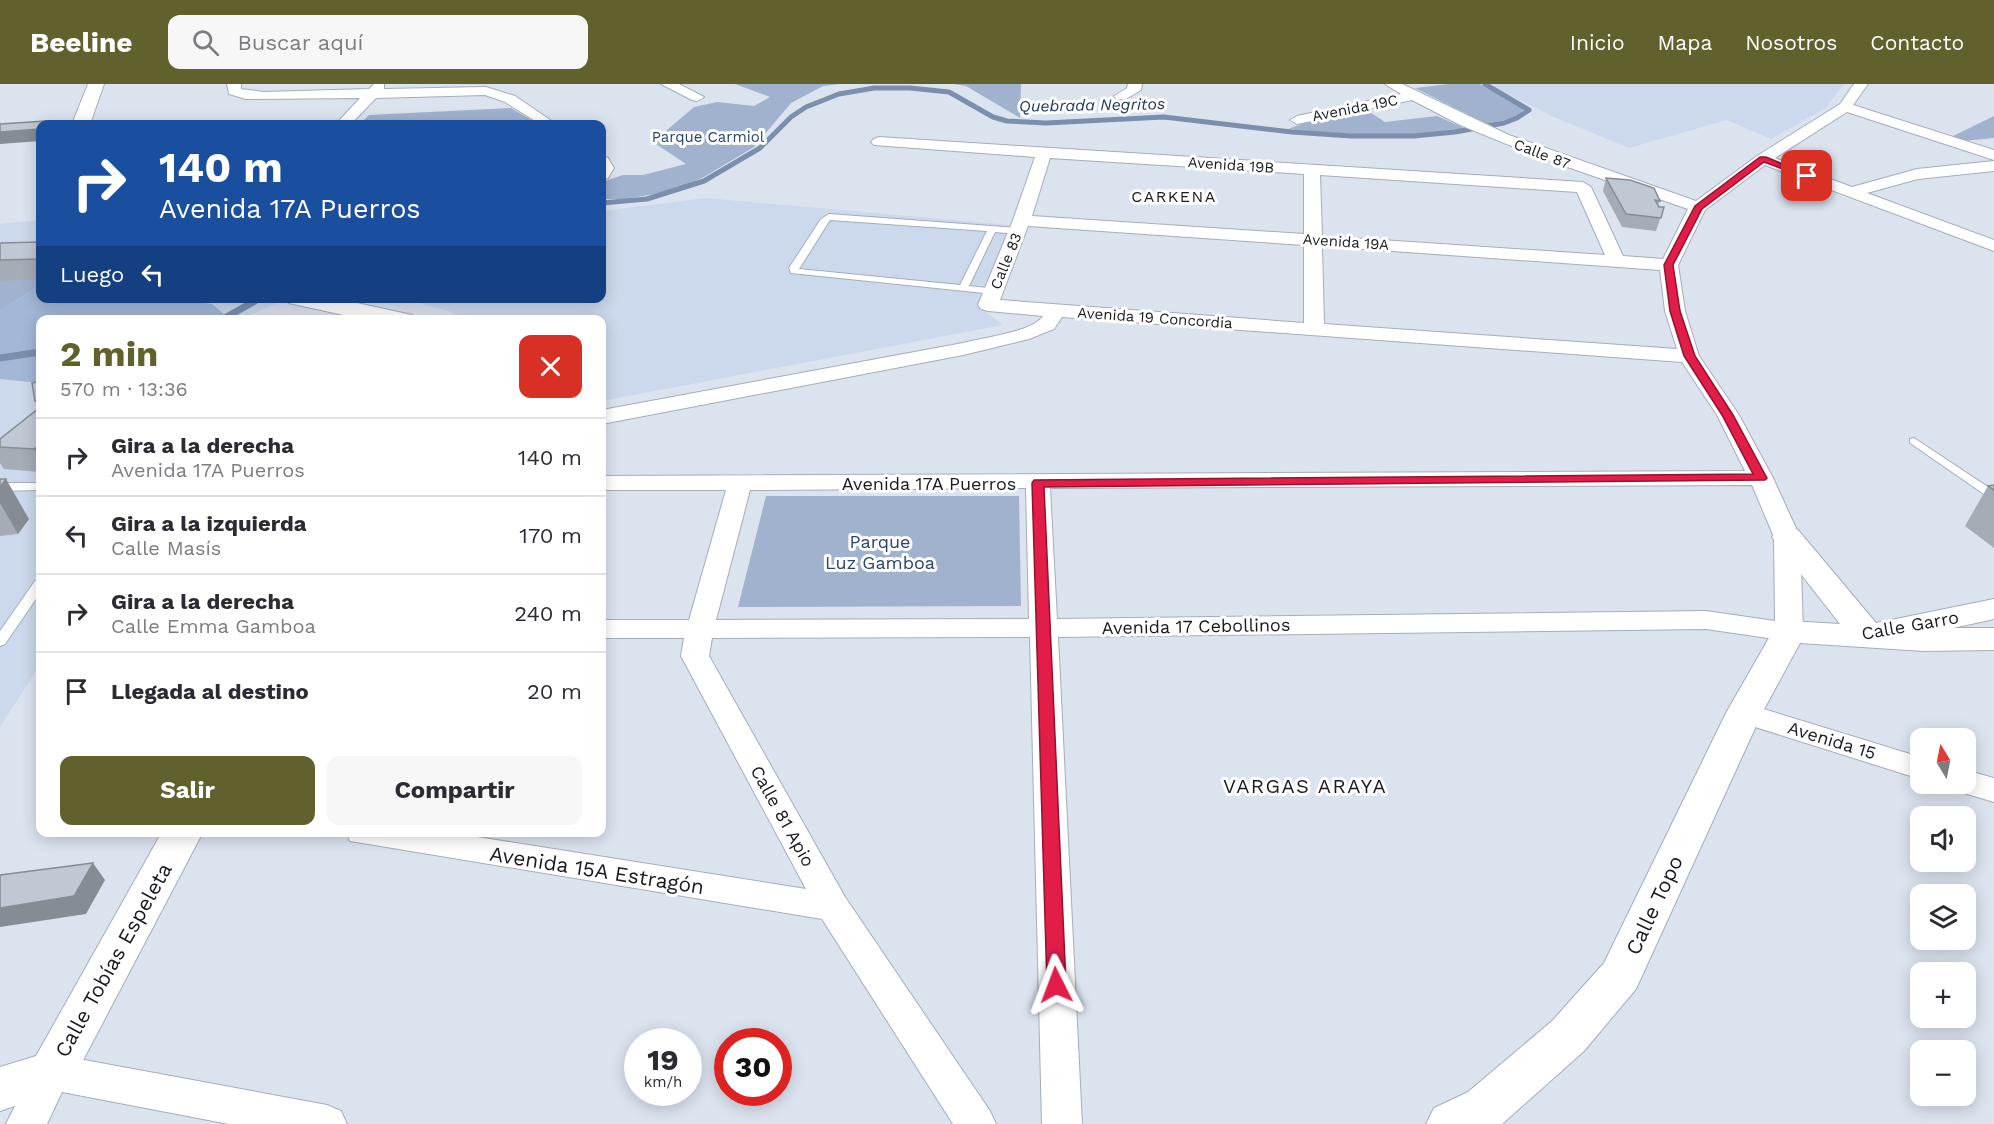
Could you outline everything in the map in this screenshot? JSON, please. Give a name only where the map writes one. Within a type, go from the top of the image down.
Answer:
[{"type":"street","points":[[82,120],[96,84]]},
{"type":"street","points":[[234,84],[234,92],[246,95],[378,88],[477,91],[500,94],[543,120]]},
{"type":"street","points":[[668,84],[697,97]]},
{"type":"street","points":[[1121,96],[1134,90],[1135,84]]},
{"type":"street","name":"Calle 87","points":[[1392,84],[1499,137],[1546,157],[1698,207]]},
{"type":"street","points":[[1861,84],[1845,107],[1763,159],[1698,207],[1669,265],[1675,311],[1689,356],[1728,415],[1761,478],[1787,537],[1868,636],[1994,639]]},
{"type":"street","points":[[347,120],[378,88]]},
{"type":"street","name":"Avenida 19C","points":[[1297,120],[1413,96]]},
{"type":"street","points":[[1845,107],[1994,155]]},
{"type":"street","name":"Avenida 19B","points":[[879,142],[1583,187],[1616,260]]},
{"type":"street","name":"Calle 83","points":[[1044,153],[1020,225],[988,305],[1056,311]]},
{"type":"street","points":[[1763,159],[1994,246]]},
{"type":"street","points":[[1851,192],[1917,174],[1994,166]]},
{"type":"street","points":[[1312,170],[1314,329]]},
{"type":"street","name":"Avenida 19A","points":[[1020,225],[1313,240],[1669,265]]},
{"type":"street","points":[[321,303],[379,315]]},
{"type":"street","name":"Avenida 19 Concordia","points":[[606,416],[963,349],[1022,335],[1047,325],[1056,311],[1689,356]]},
{"type":"street","name":"Avenida 17A Puerros","points":[[606,483],[1038,483],[1761,478]]},
{"type":"street","name":"Calle 81 Apio","points":[[741,482],[700,628],[695,656],[833,907],[976,1124]]},
{"type":"street","points":[[1038,483],[1062,1124]]},
{"type":"street","points":[[1787,537],[1789,632]]},
{"type":"street","name":"Calle Garro","points":[[1789,632],[1868,636],[1994,609]]},
{"type":"street","name":"Avenida 17 Cebollinos","points":[[606,629],[1042,628],[1706,620],[1789,632]]},
{"type":"street","name":"Calle Topo","points":[[1451,1124],[1485,1108],[1568,1036],[1620,976],[1744,713],[1789,632]]},
{"type":"street","name":"Avenida 15","points":[[1744,713],[1910,765]]},
{"type":"street","points":[[1976,785],[1994,790]]},
{"type":"street","name":"Calle Tobías Espeleta","points":[[0,1089],[52,1072],[180,837]]},
{"type":"street","name":"Avenida 15A Estragón","points":[[393,837],[833,907]]},
{"type":"street","points":[[26,1124],[52,1072],[327,1124]]},
{"type":"lane","points":[[994,291],[797,272],[794,268],[825,219],[829,218],[992,229],[1020,225]]},
{"type":"lane","points":[[963,288],[992,229]]},
{"type":"lane","points":[[1914,441],[1994,497]]},
{"type":"lane","points":[[0,487],[36,487]]},
{"type":"lane","points":[[0,641],[36,590]]},
{"type":"shaded area","points":[[1494,84],[1844,84],[1826,108],[1771,139],[1727,120],[1629,148],[1554,117],[1496,88]]},
{"type":"shaded area","points":[[706,198],[1011,225],[977,305],[1003,325],[606,400],[606,315],[457,315],[419,303],[606,303],[606,210]]},
{"type":"shaded area","points":[[36,220],[36,303],[277,303],[251,315],[36,315],[36,671],[0,727],[0,224]]},
{"type":"shaded area","points":[[36,288],[36,303],[205,303],[212,304],[225,315],[36,315],[36,383],[0,379],[0,311]]},
{"type":"green space","name":"Parque Carmiol","points":[[735,84],[840,84],[823,86],[791,103],[754,147],[704,177],[674,191],[624,199],[606,199],[606,181],[623,175],[643,175],[686,164],[653,142],[694,107],[717,102],[754,106],[770,97]]},
{"type":"green space","points":[[953,84],[1021,84],[1020,118],[966,86]]},
{"type":"green space","points":[[1449,84],[1480,84],[1524,109],[1518,117],[1487,124],[1415,88]]},
{"type":"green space","points":[[511,108],[531,120],[364,120],[369,115]]},
{"type":"green space","points":[[1368,111],[1385,122],[1437,116],[1466,129],[1423,134],[1377,135],[1288,129],[1307,122]]},
{"type":"green space","points":[[1994,116],[1994,138],[1964,141],[1951,137]]},
{"type":"green space","points":[[36,252],[36,288],[0,311],[0,255]]},
{"type":"green space","name":"Parque Luz Gamboa","points":[[766,496],[1019,496],[1021,606],[738,607]]},
{"type":"building","points":[[36,122],[36,129],[0,132],[0,124]]},
{"type":"building","points":[[1606,178],[1630,180],[1654,188],[1660,201],[1655,200],[1659,207],[1664,207],[1661,218],[1626,214]]},
{"type":"building","points":[[36,242],[36,259],[0,260],[0,243]]},
{"type":"building","points":[[36,382],[35,401],[32,383]]},
{"type":"building","points":[[36,410],[36,447],[34,449],[0,447],[0,439]]},
{"type":"building","points":[[0,479],[6,479],[0,487]]},
{"type":"building","points":[[93,863],[74,896],[0,908],[0,875]]},
{"type":"waterway","name":"Quebrada Negritos","points":[[606,203],[647,199],[704,181],[760,148],[791,117],[806,107],[839,94],[874,88],[910,88],[949,92],[993,117],[1007,121],[1046,123],[1164,117],[1292,132],[1351,136],[1414,136],[1455,132],[1504,123],[1529,110],[1485,84]]},
{"type":"waterway","name":"Quebrada Negritos","points":[[230,315],[251,303]]},
{"type":"waterway","name":"Quebrada Negritos","points":[[0,358],[36,353]]},
{"type":"district","name":"CARKENA","points":[[1174,196]]},
{"type":"district","name":"VARGAS ARAYA","points":[[1305,786]]},
{"type":"route","points":[[1056,985],[1038,483],[1761,478],[1728,415],[1689,356],[1675,311],[1669,265],[1698,207],[1763,159],[1807,176]]}]
